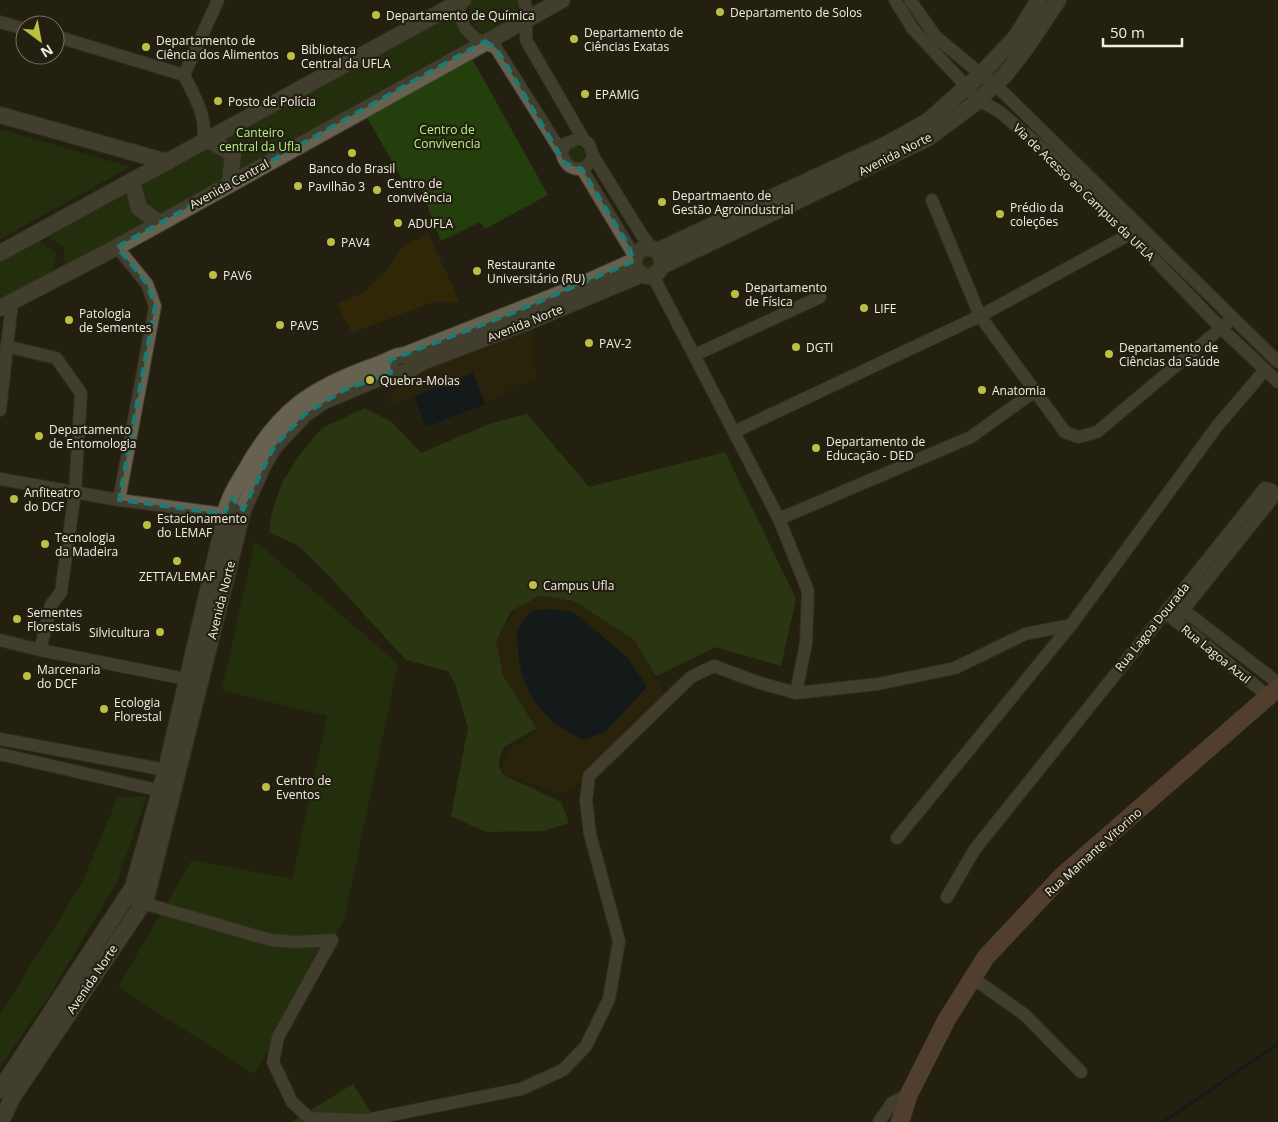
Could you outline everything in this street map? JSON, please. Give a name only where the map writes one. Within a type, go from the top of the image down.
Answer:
[{"type":"main road","name":"Rua Mamante Vitorino","points":[[900,1122],[909,1094],[947,1019],[986,957],[1062,876],[1275,689]]},
{"type":"street","points":[[184,75],[216,3],[228,0]]},
{"type":"street","points":[[462,0],[459,13],[462,24],[475,38],[485,41],[496,48],[562,153],[565,163],[569,167],[582,169],[589,164],[593,156]]},
{"type":"street","points":[[0,253],[462,0]]},
{"type":"street","points":[[524,0],[526,8],[526,40],[584,140],[592,149],[593,156],[642,237],[648,262]]},
{"type":"street","name":"Avenida Central","points":[[6,305],[117,247],[485,41],[562,0]]},
{"type":"street","name":"Via de Acesso ao Campus da UFLA","points":[[894,0],[913,30],[979,100],[1000,112],[1042,148],[1130,234],[1221,328],[1278,382]]},
{"type":"street","name":"Via de Acesso ao Campus da UFLA","points":[[910,0],[936,37],[994,85],[1278,362]]},
{"type":"street","name":"Avenida Norte","points":[[0,1090],[133,887],[161,791],[186,678],[231,516],[274,446],[305,414],[324,400],[344,390],[399,364],[422,362],[525,323],[887,144],[928,121],[982,74],[1016,37],[1039,0]]},
{"type":"street","name":"Avenida Norte","points":[[648,262],[912,147],[928,138],[979,100],[994,85],[1026,48],[1058,0]]},
{"type":"street","points":[[0,22],[15,26]]},
{"type":"street","points":[[65,39],[184,75],[203,115],[206,131],[205,142]]},
{"type":"street","points":[[0,115],[167,162]]},
{"type":"street","points":[[562,153],[565,144],[570,140],[584,140]]},
{"type":"street","points":[[205,142],[233,154],[230,184]]},
{"type":"street","points":[[582,169],[648,262],[779,519],[808,591],[806,643],[796,693]]},
{"type":"street","points":[[132,181],[139,208],[159,223]]},
{"type":"street","points":[[932,200],[980,316],[1065,432],[1078,438],[1097,432],[1233,318]]},
{"type":"street","points":[[736,432],[980,316],[1130,234]]},
{"type":"street","points":[[117,247],[147,284],[155,306],[120,500]]},
{"type":"street","points":[[695,355],[820,297]]},
{"type":"street","points":[[0,410],[6,346],[6,305]]},
{"type":"street","points":[[6,346],[56,358],[82,393],[75,492],[61,592],[52,605],[40,650]]},
{"type":"street","points":[[897,838],[1071,625],[1218,425],[1265,370]]},
{"type":"street","points":[[779,519],[971,437],[1035,391]]},
{"type":"street","points":[[0,479],[120,500],[231,516]]},
{"type":"street","name":"Rua Lagoa Dourada","points":[[947,896],[975,849],[1172,601],[1265,488],[1272,490],[1274,494],[1272,499],[1183,610]]},
{"type":"street","name":"Avenida Norte","points":[[0,1122],[12,1098],[143,903],[205,669],[231,516]]},
{"type":"street","name":"Rua Lagoa Azul","points":[[1172,601],[1250,661],[1275,689]]},
{"type":"street","points":[[1175,620],[1183,610]]},
{"type":"street","name":"Rua Lagoa Azul","points":[[1164,612],[1240,673],[1275,689]]},
{"type":"street","points":[[126,898],[271,940],[294,942],[332,940],[278,1037],[273,1062],[292,1102],[308,1118],[366,1120],[521,1090],[563,1070],[586,1046],[609,999],[619,941],[590,834],[586,800],[588,776],[691,677],[714,666],[760,683],[796,693],[878,684],[955,668],[1024,634],[1071,625]]},
{"type":"street","points":[[0,640],[40,650],[186,678]]},
{"type":"street","points":[[1240,673],[1250,661]]},
{"type":"street","points":[[0,739],[166,770]]},
{"type":"street","points":[[54,766],[57,750]]},
{"type":"street","points":[[0,754],[161,791]]},
{"type":"street","points":[[973,978],[1025,1015],[1081,1072]]},
{"type":"street","points":[[879,1122],[892,1103],[909,1094]]},
{"type":"highlighted area","points":[[485,41],[496,48],[565,163],[582,169],[629,246],[634,261],[508,315],[397,355],[390,360],[391,373],[344,390],[305,414],[274,447],[243,510],[232,498],[224,514],[119,500],[155,306],[147,284],[117,247]]},
{"type":"green space","points":[[474,0],[518,0],[521,8],[519,14],[484,33],[477,27],[470,16],[470,2]]},
{"type":"green space","name":"Canteiro central da Ufla","points":[[455,11],[457,25],[464,34],[472,39],[236,175],[215,140]]},
{"type":"green space","name":"Centro de Convivencia","points":[[470,55],[548,195],[485,229],[480,222],[441,241],[421,189],[409,191],[365,114]]},
{"type":"green space","points":[[0,129],[130,167],[0,239]]},
{"type":"green space","points":[[209,145],[231,157],[226,180],[159,217],[141,201],[137,183]]},
{"type":"green space","points":[[576,147],[582,149],[584,155],[582,161],[576,163],[570,161],[568,155],[570,149]]},
{"type":"green space","points":[[130,186],[152,221],[62,272],[65,248],[44,234]]},
{"type":"green space","points":[[36,239],[56,253],[53,275],[0,303],[0,259]]},
{"type":"green space","points":[[651,250],[657,254],[641,263],[658,257],[660,263],[657,271],[645,275],[636,266],[637,256]]},
{"type":"green space","points":[[365,408],[393,423],[421,453],[489,424],[527,414],[589,487],[725,452],[796,599],[781,666],[716,647],[656,676],[634,640],[574,601],[540,596],[511,611],[496,642],[539,727],[504,747],[499,765],[504,775],[561,802],[569,823],[544,831],[486,832],[451,816],[468,728],[455,684],[448,671],[406,660],[300,547],[269,532],[272,512],[282,483],[300,454],[322,428]]},
{"type":"green space","points":[[255,541],[398,664],[344,920],[254,1074],[118,987],[192,860],[292,879],[327,716],[222,690]]},
{"type":"green space","points":[[118,797],[146,797],[117,882],[50,994],[0,1067],[0,1015],[82,883]]},
{"type":"green space","points":[[353,1084],[377,1122],[292,1122]]},
{"type":"sand","points":[[428,233],[460,302],[433,302],[352,333],[337,304],[364,292],[386,271],[401,248]]},
{"type":"sand","points":[[533,327],[535,379],[515,386],[486,404],[473,373],[505,358],[384,407],[402,380]]},
{"type":"sand","points":[[540,596],[574,601],[634,640],[665,697],[589,776],[559,794],[500,771],[508,750],[538,731],[503,676],[496,642],[517,608]]},
{"type":"water","points":[[473,373],[485,404],[426,427],[414,397]]},
{"type":"water","points":[[550,609],[573,612],[628,658],[647,687],[605,732],[584,740],[558,725],[537,705],[529,692],[520,665],[517,632],[520,625],[531,611]]},
{"type":"waterway","points":[[1163,1122],[1278,1044]]},
{"type":"place","name":"Departamento de Solos","points":[[720,12]]},
{"type":"place","name":"Departamento de Química","points":[[376,15]]},
{"type":"place","name":"Departamento de Ciências Exatas","points":[[574,39]]},
{"type":"place","name":"Departamento de Ciência dos Alimentos","points":[[146,47]]},
{"type":"place","name":"Biblioteca Central da UFLA","points":[[291,56]]},
{"type":"place","name":"EPAMIG","points":[[585,94]]},
{"type":"place","name":"Posto de Polícia","points":[[218,101]]},
{"type":"place","name":"Banco do Brasil","points":[[352,153]]},
{"type":"place","name":"Pavilhão 3","points":[[298,186]]},
{"type":"place","name":"Centro de convivência","points":[[377,190]]},
{"type":"place","name":"Departmaento de Gestão Agroindustrial","points":[[662,202]]},
{"type":"place","name":"Prédio da coleções","points":[[1000,214]]},
{"type":"place","name":"ADUFLA","points":[[398,223]]},
{"type":"place","name":"PAV4","points":[[331,242]]},
{"type":"place","name":"Restaurante Universitário (RU)","points":[[477,271]]},
{"type":"place","name":"PAV6","points":[[213,275]]},
{"type":"place","name":"Departamento de Física","points":[[735,294]]},
{"type":"place","name":"LIFE","points":[[864,308]]},
{"type":"place","name":"Patologia de Sementes","points":[[69,320]]},
{"type":"place","name":"PAV5","points":[[280,325]]},
{"type":"place","name":"PAV-2","points":[[589,343]]},
{"type":"place","name":"DGTI","points":[[796,347]]},
{"type":"place","name":"Departamento de Ciências da Saúde","points":[[1109,354]]},
{"type":"place","name":"Quebra-Molas","points":[[370,380]]},
{"type":"place","name":"Anatomia","points":[[982,390]]},
{"type":"place","name":"Departamento de Entomologia","points":[[39,436]]},
{"type":"place","name":"Departamento de Educação - DED","points":[[816,448]]},
{"type":"place","name":"Anfiteatro do DCF","points":[[14,499]]},
{"type":"place","name":"Estacionamento do LEMAF","points":[[147,525]]},
{"type":"place","name":"Tecnologia da Madeira","points":[[45,544]]},
{"type":"place","name":"ZETTA/LEMAF","points":[[177,561]]},
{"type":"place","name":"Campus Ufla","points":[[533,585]]},
{"type":"place","name":"Sementes Florestais","points":[[17,619]]},
{"type":"place","name":"Silvicultura","points":[[160,632]]},
{"type":"place","name":"Marcenaria do DCF","points":[[27,676]]},
{"type":"place","name":"Ecologia Florestal","points":[[104,709]]},
{"type":"place","name":"Centro de Eventos","points":[[266,787]]}]
